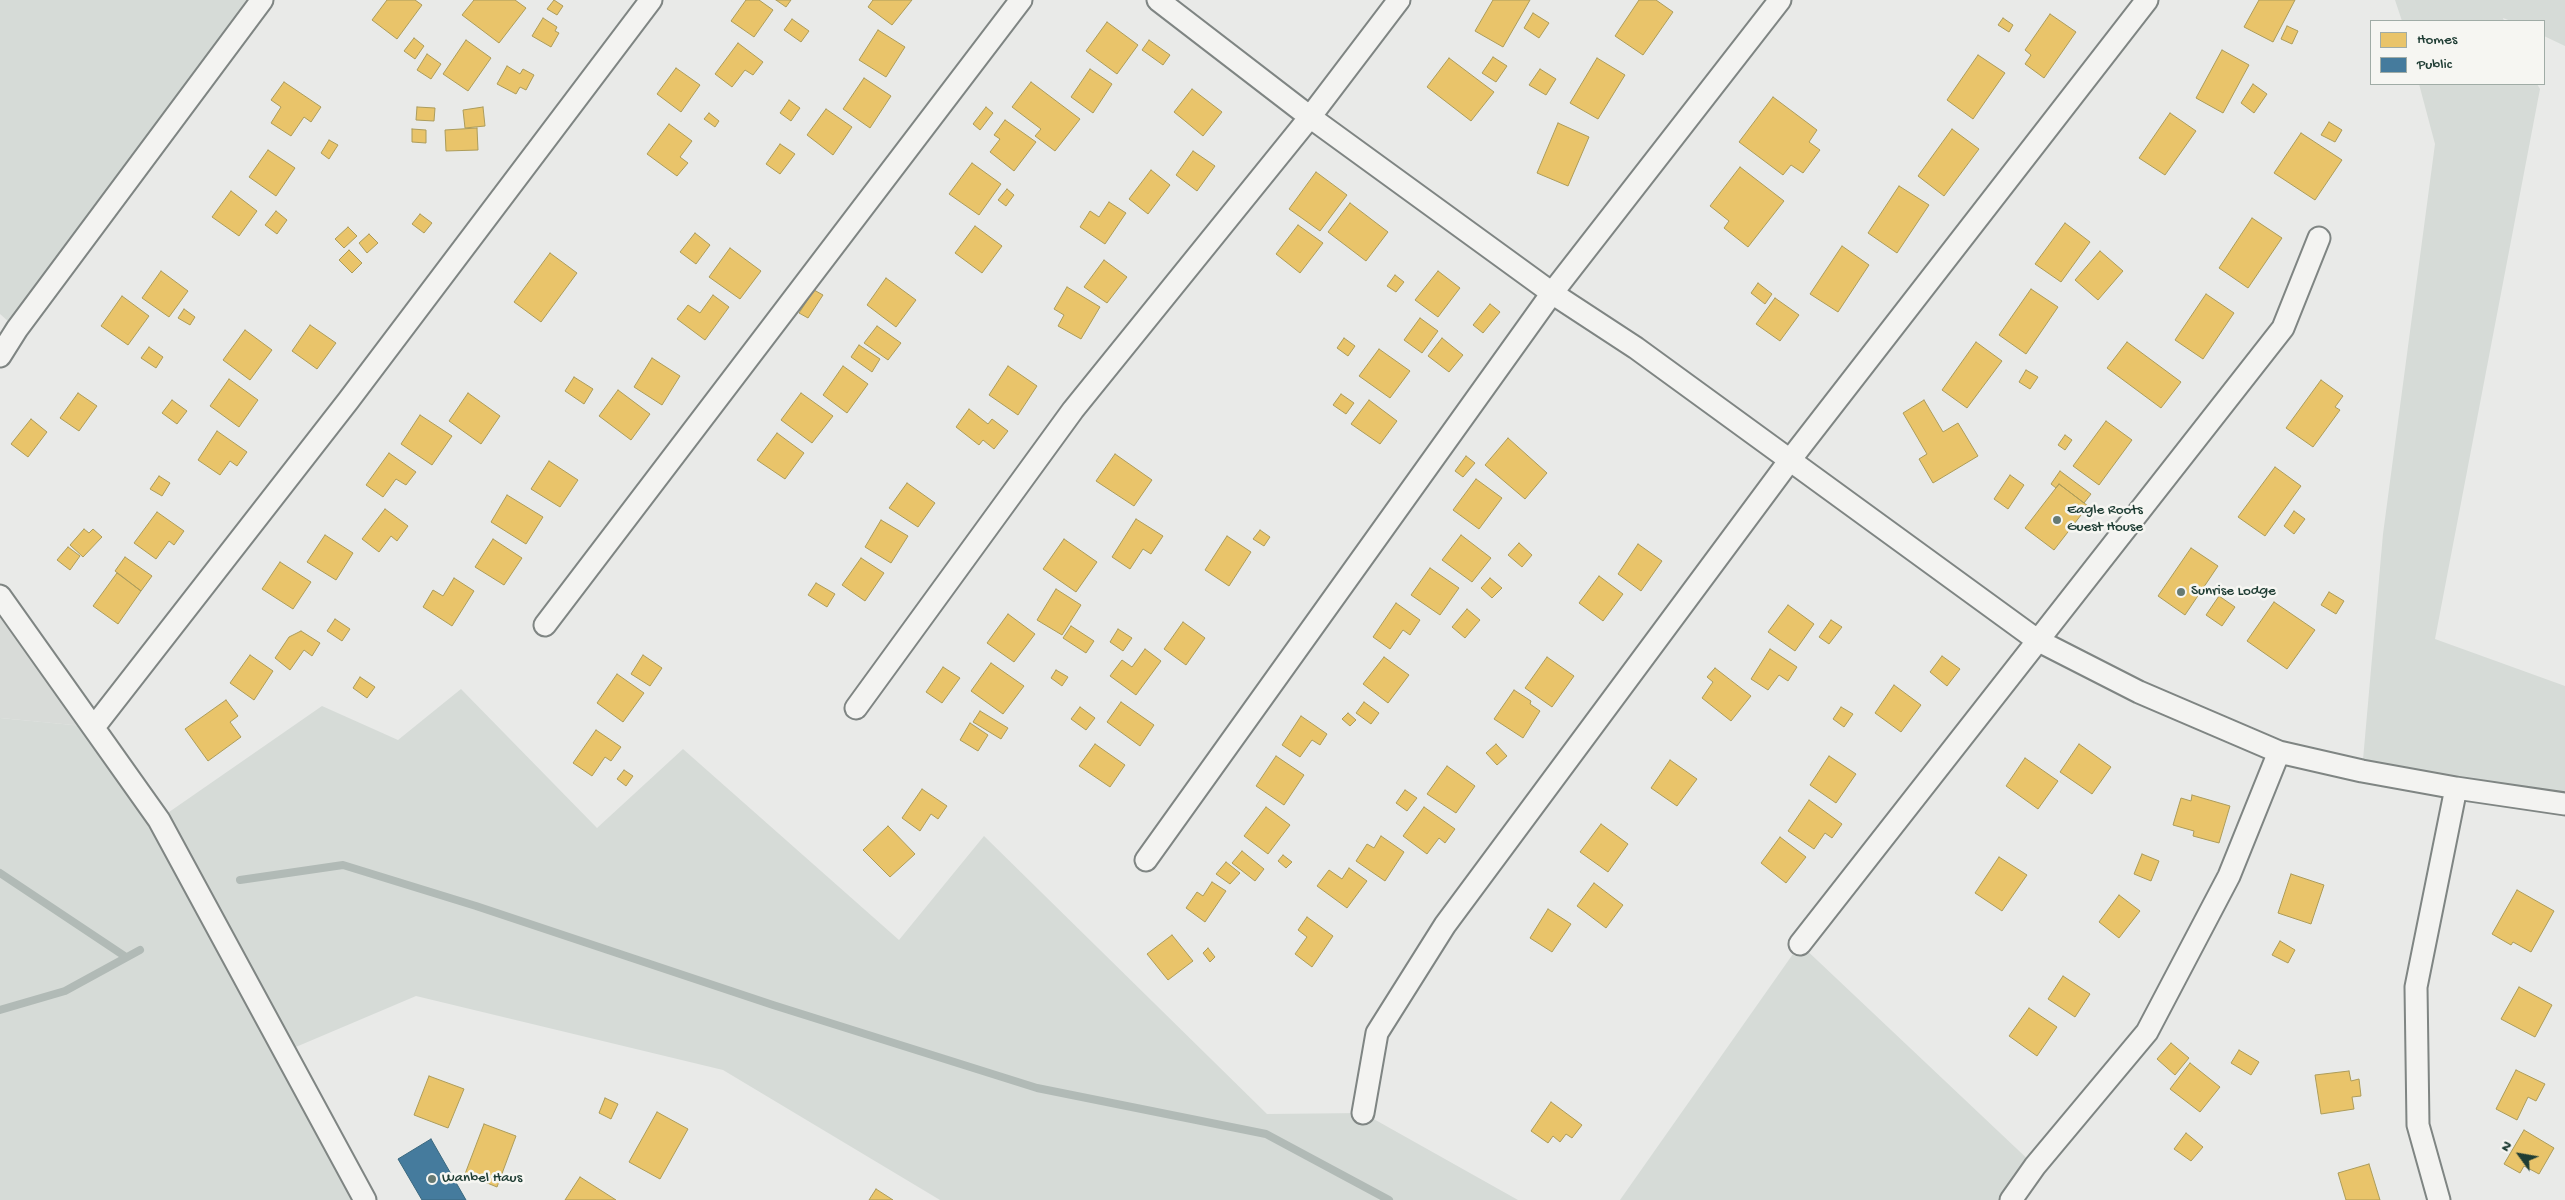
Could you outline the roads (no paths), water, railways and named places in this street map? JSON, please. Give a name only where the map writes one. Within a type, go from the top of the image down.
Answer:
[{"type":"street","points":[[0,356],[17,329],[262,0]]},
{"type":"street","points":[[94,728],[348,400],[650,0]]},
{"type":"street","points":[[545,625],[1021,0]]},
{"type":"street","points":[[1158,0],[1310,117],[1552,293],[1636,348],[2036,640],[2139,692],[2279,752],[2456,788],[2565,804]]},
{"type":"street","points":[[856,708],[1073,410],[1310,117],[1399,0]]},
{"type":"street","points":[[1146,860],[1552,293],[1780,0]]},
{"type":"street","points":[[1362,1114],[1377,1032],[1444,925],[1790,460],[2147,0]]},
{"type":"street","points":[[1800,944],[2036,640],[2283,328],[2319,238]]},
{"type":"street","points":[[0,596],[159,820],[364,1200]]},
{"type":"street","points":[[2011,1200],[2035,1166],[2147,1032],[2229,876],[2279,752]]},
{"type":"street","points":[[2439,1200],[2418,1125],[2416,987],[2456,788]]},
{"type":"waterway","points":[[240,880],[343,865],[476,906],[773,1005],[1037,1088],[1266,1134],[1389,1200]]},
{"type":"waterway","points":[[0,873],[126,957]]},
{"type":"waterway","points":[[0,1010],[65,991],[140,950]]},
{"type":"place","name":"Eagle Roots Guest House","points":[[2057,520]]},
{"type":"place","name":"Sunrise Lodge","points":[[2181,592]]},
{"type":"place","name":"Wanbel Haus","points":[[432,1179]]}]
